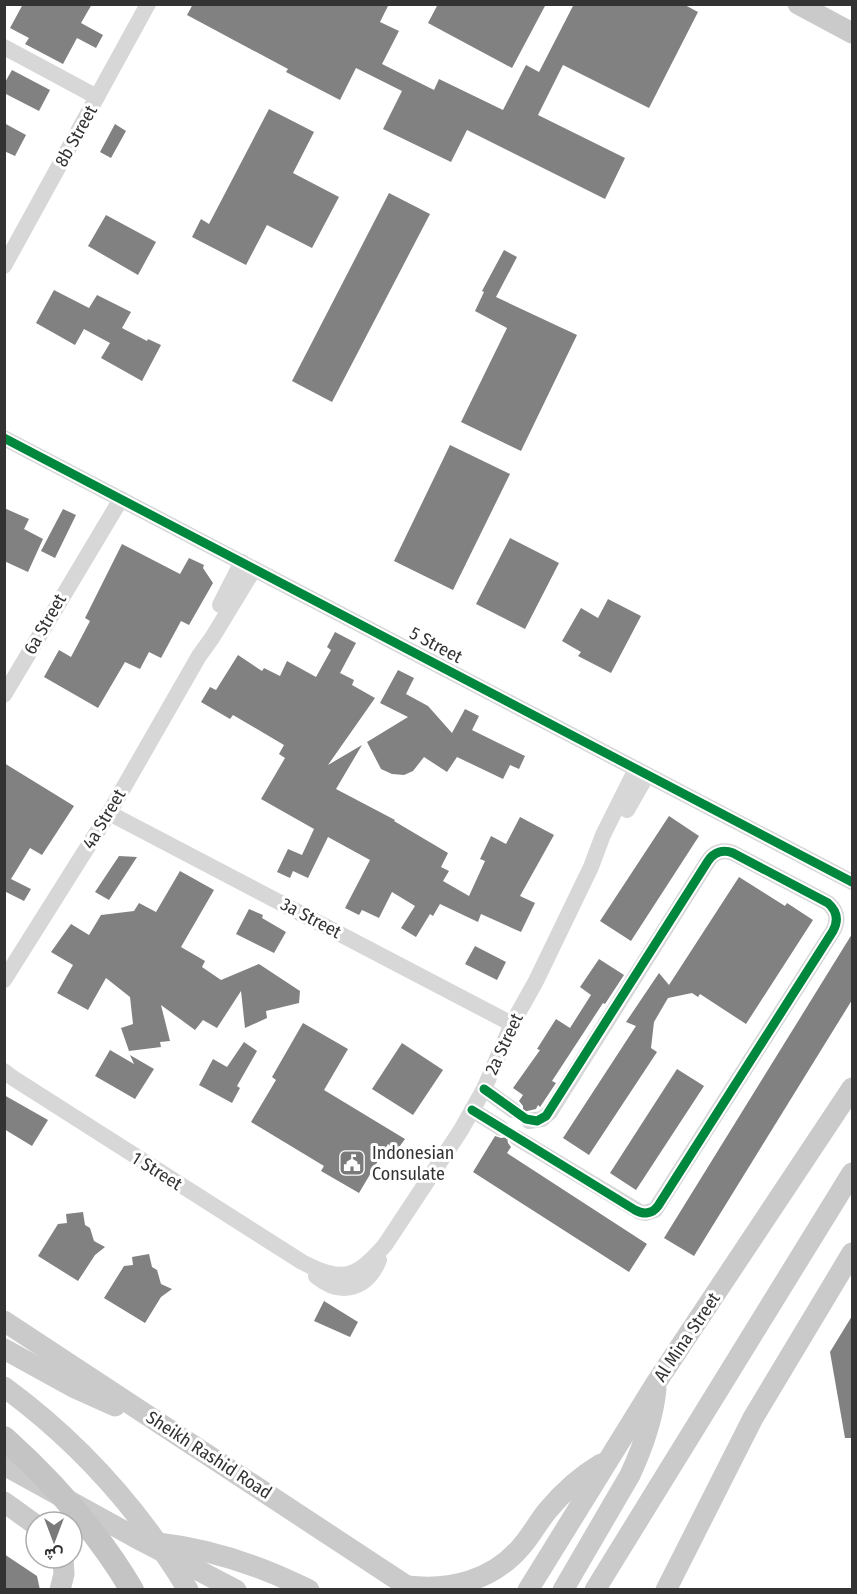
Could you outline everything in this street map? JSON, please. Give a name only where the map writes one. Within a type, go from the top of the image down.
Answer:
[{"type":"highway","points":[[4,1438],[49,1480],[79,1515],[102,1544],[132,1590]]},
{"type":"main road","points":[[798,4],[852,33]]},
{"type":"main road","name":"Al Mina Street","points":[[528,1590],[656,1383],[852,1088]]},
{"type":"main road","points":[[595,1590],[852,1173]]},
{"type":"main road","points":[[666,1590],[753,1418],[852,1252]]},
{"type":"main road","name":"Sheikh Rashid Road","points":[[4,1321],[410,1588]]},
{"type":"main road","points":[[4,1349],[75,1388],[165,1427]]},
{"type":"main road","points":[[563,1590],[639,1458],[651,1421],[656,1383]]},
{"type":"main road","points":[[4,1387],[49,1422],[108,1479],[155,1539],[188,1590]]},
{"type":"main road","points":[[410,1588],[450,1587],[478,1579],[495,1570],[521,1548],[547,1511],[569,1488],[608,1459]]},
{"type":"main road","points":[[4,1465],[230,1587]]},
{"type":"main road","points":[[4,1502],[24,1516]]},
{"type":"main road","points":[[676,1590],[695,1531]]},
{"type":"main road","points":[[142,1541],[228,1557],[269,1571],[309,1590]]},
{"type":"main road","points":[[60,1590],[64,1570]]},
{"type":"street","name":"8b Street","points":[[4,266],[148,4]]},
{"type":"street","points":[[7,43],[98,97]]},
{"type":"street","name":"5 Street","points":[[4,438],[852,882]]},
{"type":"street","name":"6a Street","points":[[4,695],[68,585],[81,567],[115,496]]},
{"type":"street","name":"4a Street","points":[[4,980],[109,813],[199,656],[212,638],[248,566]]},
{"type":"street","name":"2a Street","points":[[349,1281],[360,1284],[374,1272],[385,1245],[472,1110],[484,1089],[512,1024],[642,772]]},
{"type":"street","name":"3a Street","points":[[109,813],[512,1024]]},
{"type":"street","points":[[517,1138],[640,1212],[655,1210],[833,931],[837,919],[833,907],[733,853],[728,851],[716,853],[708,861],[550,1112],[542,1119],[529,1120]]},
{"type":"street","name":"1 Street","points":[[7,1075],[302,1262],[349,1281]]},
{"type":"street","points":[[484,1089],[513,1110]]},
{"type":"street","points":[[472,1110],[501,1128]]},
{"type":"building","points":[[23,4],[92,4],[81,23],[103,35],[96,48],[77,38],[63,64],[25,44],[29,38],[10,28]]},
{"type":"building","points":[[193,4],[389,4],[380,22],[399,31],[382,64],[434,90],[439,79],[503,110],[526,65],[539,72],[574,4],[683,4],[698,12],[649,108],[563,65],[538,115],[625,158],[605,199],[467,130],[451,162],[383,129],[402,91],[356,68],[340,100],[286,72],[288,69],[187,15]]},
{"type":"building","points":[[438,4],[546,4],[512,68],[428,23]]},
{"type":"building","points":[[12,70],[50,90],[39,111],[4,93],[4,84]]},
{"type":"building","points":[[269,109],[314,132],[293,173],[339,197],[312,248],[267,225],[246,265],[192,237],[201,219],[209,224]]},
{"type":"building","points":[[4,123],[26,135],[15,156],[4,151]]},
{"type":"building","points":[[115,124],[126,131],[111,158],[100,152]]},
{"type":"building","points":[[389,193],[430,214],[332,402],[292,381]]},
{"type":"building","points":[[106,215],[156,242],[138,275],[88,246]]},
{"type":"building","points":[[504,250],[517,257],[496,297],[577,335],[521,451],[461,422],[507,328],[475,311],[484,292],[482,291]]},
{"type":"building","points":[[54,290],[89,308],[97,295],[131,312],[122,328],[147,341],[148,339],[161,345],[142,381],[101,358],[110,343],[84,329],[75,345],[36,323]]},
{"type":"building","points":[[450,445],[510,474],[453,590],[394,561]]},
{"type":"building","points":[[4,508],[29,519],[24,529],[43,539],[28,572],[4,561]]},
{"type":"building","points":[[63,509],[76,515],[55,558],[41,551]]},
{"type":"building","points":[[510,538],[559,563],[525,629],[476,604]]},
{"type":"building","points":[[122,544],[180,574],[189,558],[204,565],[203,568],[213,583],[189,625],[181,621],[161,658],[149,652],[140,669],[125,662],[98,708],[44,677],[59,650],[71,657],[90,621],[85,618]]},
{"type":"building","points":[[608,599],[641,616],[611,673],[578,656],[581,652],[562,641],[581,608],[598,618]]},
{"type":"building","points":[[335,632],[356,643],[340,673],[354,680],[352,685],[375,698],[328,765],[362,745],[336,789],[395,820],[448,853],[441,867],[449,871],[443,881],[469,896],[485,861],[480,859],[491,836],[506,844],[520,817],[554,835],[520,896],[535,903],[521,932],[481,914],[478,922],[440,904],[433,916],[430,914],[416,937],[401,928],[415,906],[392,892],[379,918],[362,910],[359,915],[345,908],[370,860],[328,837],[308,878],[293,871],[290,878],[277,872],[288,849],[302,855],[314,829],[261,799],[285,758],[279,754],[284,745],[233,715],[230,719],[201,702],[210,687],[216,690],[238,655],[262,671],[264,668],[280,676],[287,661],[316,677],[331,650],[327,647]]},
{"type":"building","points":[[398,670],[414,678],[406,694],[428,706],[452,733],[465,709],[479,716],[472,730],[525,756],[519,769],[510,765],[503,779],[457,757],[447,772],[424,757],[413,771],[404,775],[392,774],[381,769],[367,742],[408,717],[380,703]]},
{"type":"building","points":[[4,763],[74,806],[42,855],[30,848],[11,879],[31,889],[24,901],[4,891]]},
{"type":"building","points":[[669,816],[699,836],[631,941],[600,921]]},
{"type":"building","points":[[119,856],[137,857],[109,900],[95,892]]},
{"type":"building","points":[[180,871],[214,890],[181,947],[205,961],[202,967],[221,980],[259,964],[300,991],[299,1003],[266,1011],[267,1018],[245,1028],[241,991],[217,1028],[203,1020],[195,1030],[161,1005],[170,1041],[160,1042],[161,1047],[129,1051],[121,1028],[133,1024],[130,997],[106,978],[88,1010],[57,993],[73,965],[51,952],[71,924],[89,935],[101,915],[134,911],[139,903],[156,912]]},
{"type":"building","points":[[739,877],[785,906],[787,903],[813,920],[746,1024],[700,994],[698,997],[692,993],[668,998],[654,1022],[651,1048],[657,1052],[589,1155],[563,1138],[636,1026],[626,1022],[659,973],[669,985]]},
{"type":"building","points":[[249,909],[263,915],[262,918],[286,932],[274,953],[236,934]]},
{"type":"building","points":[[852,934],[852,1000],[694,1256],[664,1238]]},
{"type":"building","points":[[475,946],[506,962],[497,980],[465,964]]},
{"type":"building","points":[[599,959],[624,975],[552,1081],[556,1083],[540,1107],[538,1105],[536,1109],[523,1112],[523,1106],[519,1101],[523,1095],[513,1088],[540,1050],[537,1049],[556,1019],[570,1028],[591,995],[580,987]]},
{"type":"building","points":[[303,1023],[348,1049],[324,1090],[405,1139],[397,1150],[388,1144],[359,1193],[321,1171],[324,1166],[251,1122],[276,1080],[272,1077]]},
{"type":"building","points":[[244,1042],[257,1051],[237,1086],[240,1088],[232,1103],[199,1085],[213,1059],[227,1067]]},
{"type":"building","points":[[402,1043],[443,1070],[413,1115],[372,1089]]},
{"type":"building","points":[[110,1050],[134,1064],[130,1055],[154,1069],[135,1099],[95,1076]]},
{"type":"building","points":[[677,1069],[704,1086],[636,1190],[610,1173]]},
{"type":"building","points":[[4,1095],[48,1120],[32,1146],[4,1129]]},
{"type":"building","points":[[495,1136],[507,1137],[511,1147],[507,1153],[647,1244],[629,1272],[473,1172]]},
{"type":"building","points":[[83,1212],[85,1225],[90,1228],[94,1241],[105,1247],[95,1255],[78,1281],[38,1256],[58,1224],[67,1223],[66,1214]]},
{"type":"building","points":[[149,1254],[152,1267],[157,1270],[161,1284],[172,1289],[161,1297],[145,1323],[104,1298],[124,1266],[133,1265],[132,1257]]},
{"type":"building","points":[[324,1301],[358,1322],[350,1337],[314,1321]]},
{"type":"building","points":[[852,1316],[852,1438],[845,1438],[830,1352]]},
{"type":"building","points":[[4,1554],[24,1567],[24,1570],[37,1576],[40,1590],[4,1590]]},
{"type":"cycle path","points":[[4,438],[852,882]]},
{"type":"cycle path","points":[[472,1110],[635,1210],[642,1213],[653,1211],[833,931],[836,923],[835,912],[828,903],[733,853],[726,851],[716,853],[708,861],[546,1116],[537,1121],[526,1119],[484,1089]]},
{"type":"place","name":"Indonesian Consulate","points":[[352,1163]]}]
